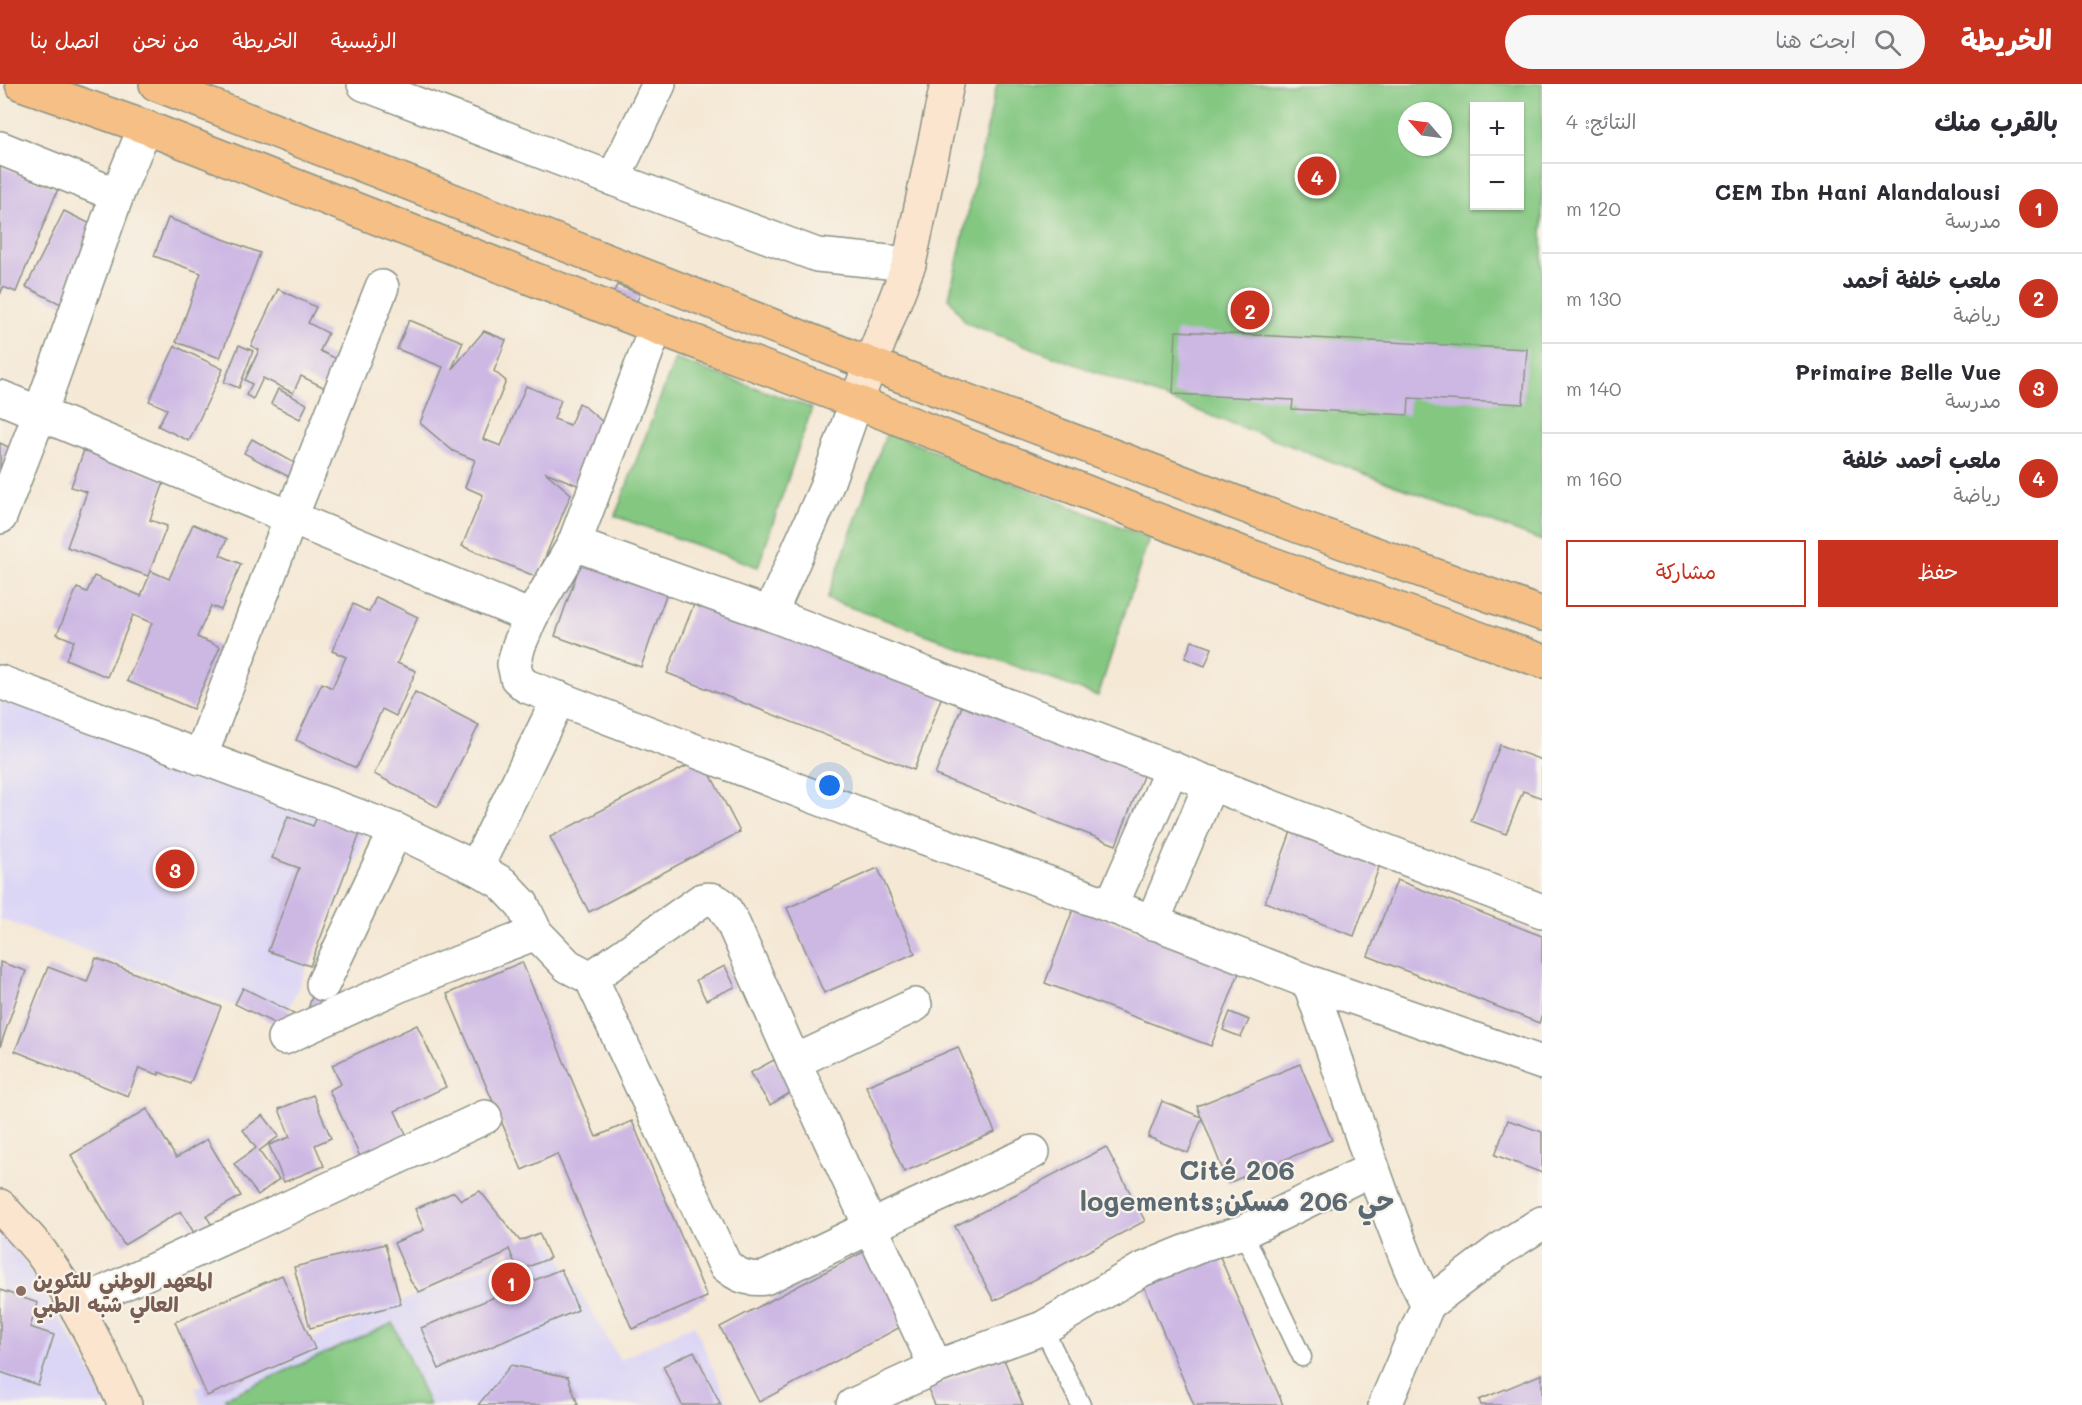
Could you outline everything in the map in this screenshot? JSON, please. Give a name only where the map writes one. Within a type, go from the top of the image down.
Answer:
[{"type":"main road","points":[[22,84],[145,127],[1242,553],[1542,661]]},
{"type":"main road","points":[[156,84],[870,364],[1298,526],[1542,614]]},
{"type":"street","points":[[613,179],[659,84]]},
{"type":"street","points":[[770,614],[825,490],[909,264],[947,84]]},
{"type":"street","points":[[382,87],[613,179],[818,255],[909,264]]},
{"type":"street","points":[[1,510],[40,413],[117,195],[145,127]]},
{"type":"street","points":[[0,148],[117,195]]},
{"type":"street","points":[[200,758],[291,518],[382,288]]},
{"type":"street","points":[[656,327],[574,544],[531,616],[519,645],[514,664],[517,678],[526,686],[1309,982],[1542,1064]]},
{"type":"street","points":[[0,397],[531,616]]},
{"type":"street","points":[[574,544],[770,614],[1542,911]]},
{"type":"street","points":[[0,682],[396,830],[502,883],[522,904],[536,933],[568,966],[591,978],[725,1265],[737,1275],[751,1279],[765,1278],[1033,1152]]},
{"type":"street","points":[[476,868],[559,698]]},
{"type":"street","points":[[1111,906],[1172,768]]},
{"type":"street","points":[[1152,923],[1211,783]]},
{"type":"street","points":[[323,984],[396,830]]},
{"type":"street","points":[[591,978],[702,900],[709,898],[722,904],[732,921],[794,1062],[936,1367]]},
{"type":"street","points":[[284,1038],[400,985],[536,933]]},
{"type":"street","points":[[1309,982],[1372,1169],[1407,1262],[1428,1304]]},
{"type":"street","points":[[794,1062],[915,1005]]},
{"type":"street","points":[[75,1306],[485,1117]]},
{"type":"street","points":[[853,1405],[936,1367],[1043,1328],[1141,1270],[1207,1243],[1243,1232],[1372,1169]]},
{"type":"street","points":[[0,1206],[40,1252],[75,1306],[103,1357],[125,1405]]},
{"type":"street","points":[[1385,1405],[1428,1304],[1501,1249],[1542,1223]]},
{"type":"lane","points":[[1243,1232],[1302,1357]]},
{"type":"lane","points":[[1043,1328],[1081,1405]]},
{"type":"shaded area","points":[[0,684],[373,820],[282,1023],[0,919]]},
{"type":"shaded area","name":"المعهد الوطني للتكوين العالي شبه الطبي","points":[[0,1227],[19,1253],[66,1329],[109,1405],[0,1405]]},
{"type":"shaded area","points":[[550,1240],[620,1360],[694,1324],[729,1405],[201,1405],[195,1387]]},
{"type":"green space","points":[[997,84],[1542,84],[1542,541],[966,323],[949,298]]},
{"type":"green space","points":[[675,359],[812,408],[758,567],[615,516]]},
{"type":"green space","points":[[887,432],[1149,538],[1098,696],[827,599]]},
{"type":"green space","points":[[393,1323],[429,1405],[228,1405],[225,1398]]},
{"type":"building","points":[[0,166],[58,189],[16,292],[3,287],[0,295]]},
{"type":"building","points":[[64,211],[101,229],[63,305],[26,287]]},
{"type":"building","points":[[168,218],[260,253],[220,358],[176,342],[201,273],[154,256]]},
{"type":"building","points":[[617,285],[640,294],[628,322],[605,312]]},
{"type":"building","points":[[278,289],[316,307],[308,323],[328,333],[320,351],[343,362],[329,390],[301,376],[293,393],[263,378],[253,399],[246,395],[252,384],[245,380],[259,350],[251,346]]},
{"type":"building","points":[[409,320],[463,342],[452,369],[484,331],[506,340],[494,371],[506,381],[483,439],[501,446],[526,386],[561,400],[554,419],[570,425],[579,403],[618,435],[595,492],[545,472],[571,494],[537,577],[462,546],[483,495],[465,487],[475,460],[453,451],[420,423],[443,367],[397,349]]},
{"type":"building","points":[[1176,331],[1527,349],[1523,404],[1409,398],[1408,415],[1292,409],[1293,400],[1173,394]]},
{"type":"building","points":[[239,345],[253,351],[239,388],[224,382]]},
{"type":"building","points":[[175,346],[223,369],[189,441],[158,426],[167,409],[149,401]]},
{"type":"building","points":[[278,389],[307,404],[300,419],[271,404]]},
{"type":"building","points":[[252,439],[298,465],[291,478],[244,453]]},
{"type":"building","points":[[0,443],[19,452],[9,475],[0,470]]},
{"type":"building","points":[[84,450],[165,480],[150,520],[167,526],[148,576],[67,547],[87,492],[71,487]]},
{"type":"building","points":[[193,524],[227,539],[220,555],[241,564],[221,610],[211,606],[197,637],[220,647],[193,709],[127,681],[152,623],[133,615],[107,677],[66,659],[74,641],[57,634],[77,588],[87,592],[94,576],[141,596],[151,571],[169,579]]},
{"type":"building","points":[[581,562],[667,592],[641,667],[555,636]]},
{"type":"building","points":[[376,597],[418,617],[397,663],[416,671],[396,716],[382,709],[356,768],[296,740],[322,683],[332,688],[346,657],[332,651],[353,604],[369,612]]},
{"type":"building","points":[[696,599],[942,696],[914,770],[667,673]]},
{"type":"building","points":[[1192,641],[1212,648],[1205,666],[1185,658]]},
{"type":"building","points":[[415,692],[479,725],[438,807],[374,774]]},
{"type":"building","points":[[964,701],[1145,771],[1116,845],[935,775]]},
{"type":"building","points":[[1500,745],[1542,760],[1542,798],[1523,791],[1506,834],[1471,821]]},
{"type":"building","points":[[702,758],[740,832],[589,912],[550,837]]},
{"type":"building","points":[[319,812],[362,828],[310,966],[268,951],[299,868],[272,858],[288,816],[313,826]]},
{"type":"building","points":[[1292,829],[1381,862],[1354,936],[1265,902]]},
{"type":"building","points":[[878,868],[915,953],[824,993],[787,908]]},
{"type":"building","points":[[1397,880],[1542,936],[1542,1015],[1539,1023],[1368,956]]},
{"type":"building","points":[[1074,907],[1240,970],[1211,1046],[1045,983]]},
{"type":"building","points":[[96,958],[221,1007],[190,1084],[159,1072],[159,1075],[139,1068],[128,1096],[15,1051],[48,967],[87,982]]},
{"type":"building","points":[[0,962],[26,971],[0,1047]]},
{"type":"building","points":[[522,962],[596,1137],[632,1121],[707,1297],[632,1329],[557,1154],[522,1170],[447,994]]},
{"type":"building","points":[[725,966],[735,987],[706,1000],[696,980]]},
{"type":"building","points":[[243,988],[300,1016],[292,1032],[235,1004]]},
{"type":"building","points":[[313,993],[331,999],[307,1013]]},
{"type":"building","points":[[1230,1012],[1249,1020],[1241,1037],[1223,1030]]},
{"type":"building","points":[[417,1025],[446,1087],[395,1111],[410,1143],[364,1165],[329,1090],[341,1084],[332,1065]]},
{"type":"building","points":[[958,1047],[995,1132],[904,1172],[866,1086]]},
{"type":"building","points":[[774,1060],[793,1091],[770,1105],[750,1073]]},
{"type":"building","points":[[1300,1064],[1332,1140],[1228,1183],[1202,1118],[1188,1153],[1148,1137],[1162,1101],[1201,1117],[1197,1106]]},
{"type":"building","points":[[313,1095],[331,1138],[315,1145],[324,1166],[284,1182],[269,1145],[290,1137],[279,1109]]},
{"type":"building","points":[[147,1109],[176,1158],[207,1139],[241,1196],[206,1216],[214,1228],[197,1238],[181,1211],[124,1245],[71,1155]]},
{"type":"building","points":[[263,1115],[279,1136],[259,1151],[279,1179],[258,1195],[234,1164],[256,1148],[243,1130]]},
{"type":"building","points":[[1508,1120],[1542,1132],[1542,1173],[1495,1155]]},
{"type":"building","points":[[1106,1147],[1145,1221],[994,1301],[955,1226]]},
{"type":"building","points":[[480,1191],[520,1241],[539,1233],[550,1258],[518,1271],[509,1249],[498,1257],[419,1292],[411,1282],[394,1243],[424,1230],[415,1209],[454,1192],[461,1200]]},
{"type":"building","points":[[385,1244],[401,1304],[310,1328],[294,1267]]},
{"type":"building","points":[[1215,1245],[1283,1405],[1194,1405],[1140,1277]]},
{"type":"building","points":[[871,1248],[910,1322],[759,1402],[720,1327]]},
{"type":"building","points":[[561,1269],[578,1310],[439,1369],[421,1328]]},
{"type":"building","points":[[282,1275],[315,1349],[207,1396],[175,1322]]},
{"type":"building","points":[[0,1290],[38,1303],[30,1327],[54,1335],[38,1385],[0,1372]]},
{"type":"building","points":[[694,1351],[721,1405],[682,1405],[663,1366]]},
{"type":"building","points":[[1003,1357],[1023,1405],[935,1405],[928,1389]]},
{"type":"building","points":[[511,1365],[568,1377],[578,1405],[478,1405]]},
{"type":"building","points":[[1542,1374],[1542,1405],[1481,1405],[1479,1400]]},
{"type":"place","name":"ملعب أحمد خلفة","points":[[1317,176]]},
{"type":"place","name":"ملعب خلفة أحمد","points":[[1250,310]]},
{"type":"place","name":"Primaire Belle Vue","points":[[175,869]]},
{"type":"place","name":"CEM Ibn Hani Alandalousi","points":[[511,1282]]},
{"type":"place","name":"المعهد الوطني للتكوين العالي شبه الطبي","points":[[21,1291]]},
{"type":"district","name":"Cité 206 logements;حي 206 مسكن","points":[[1237,1184]]}]
